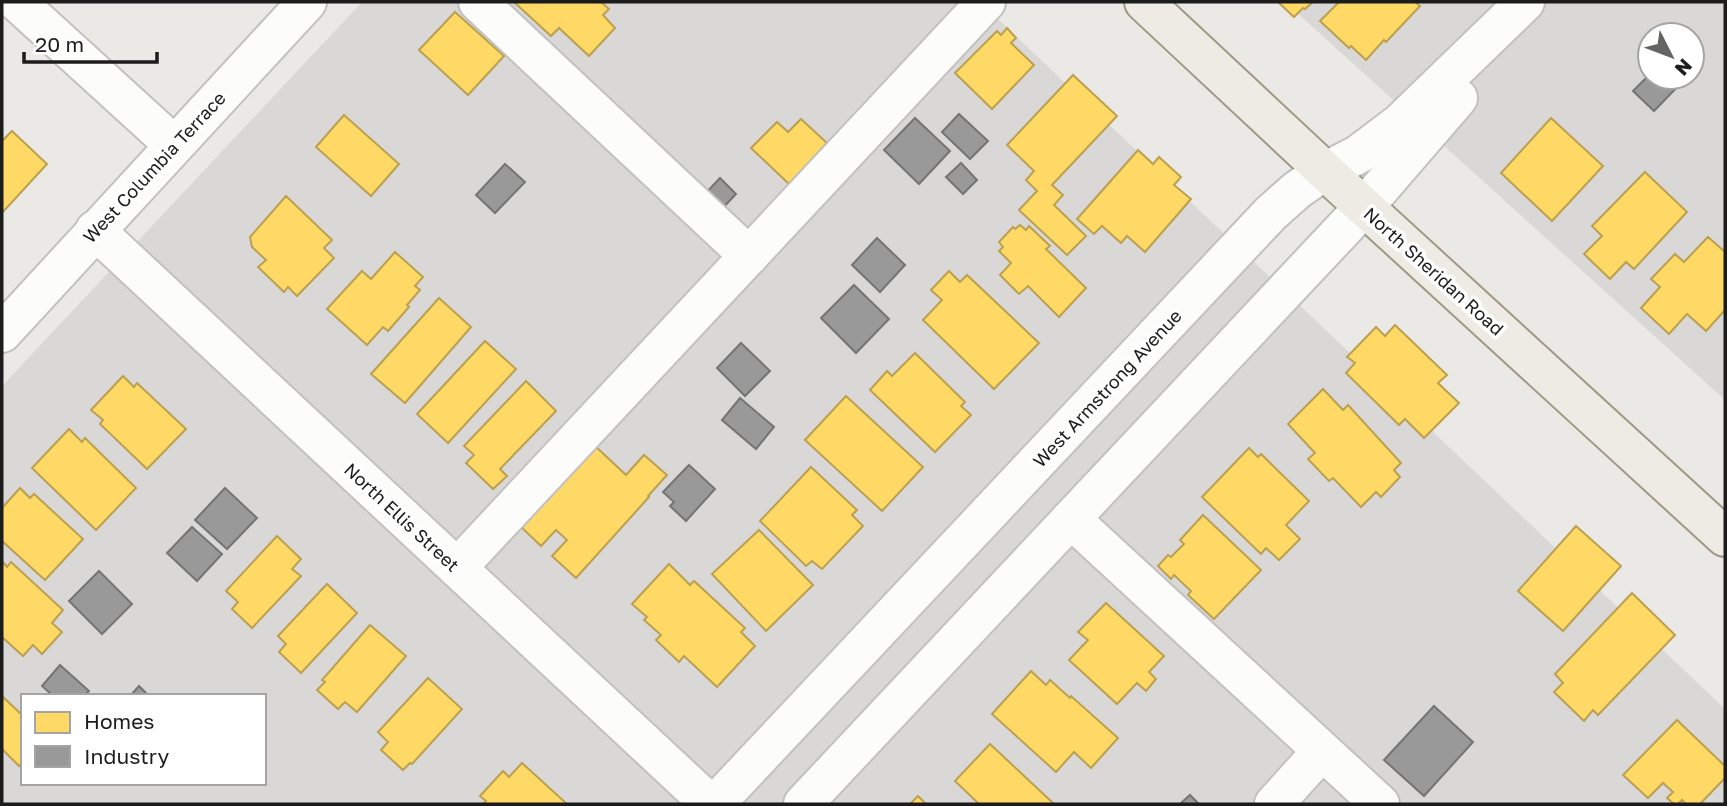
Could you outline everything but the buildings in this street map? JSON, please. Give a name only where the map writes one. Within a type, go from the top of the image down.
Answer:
[{"type":"main road","name":"North Sheridan Road","points":[[1144,2],[1364,208],[1725,537]]},
{"type":"street","points":[[17,2],[174,145]]},
{"type":"street","name":"West Columbia Terrace","points":[[2,333],[307,2]]},
{"type":"street","points":[[478,2],[749,256]]},
{"type":"street","points":[[457,568],[986,2]]},
{"type":"street","name":"West Armstrong Avenue","points":[[713,804],[1271,213],[1297,190],[1359,154],[1400,123],[1525,2]]},
{"type":"street","points":[[803,804],[1364,208],[1542,2]]},
{"type":"street","name":"North Ellis Street","points":[[95,230],[713,804]]},
{"type":"street","points":[[1071,519],[1380,804]]},
{"type":"street","points":[[1274,804],[1322,751]]},
{"type":"shaded area","points":[[362,2],[980,2],[1725,709],[1725,804],[2,804],[2,386]]},
{"type":"shaded area","points":[[1285,2],[1725,2],[1725,400]]}]
